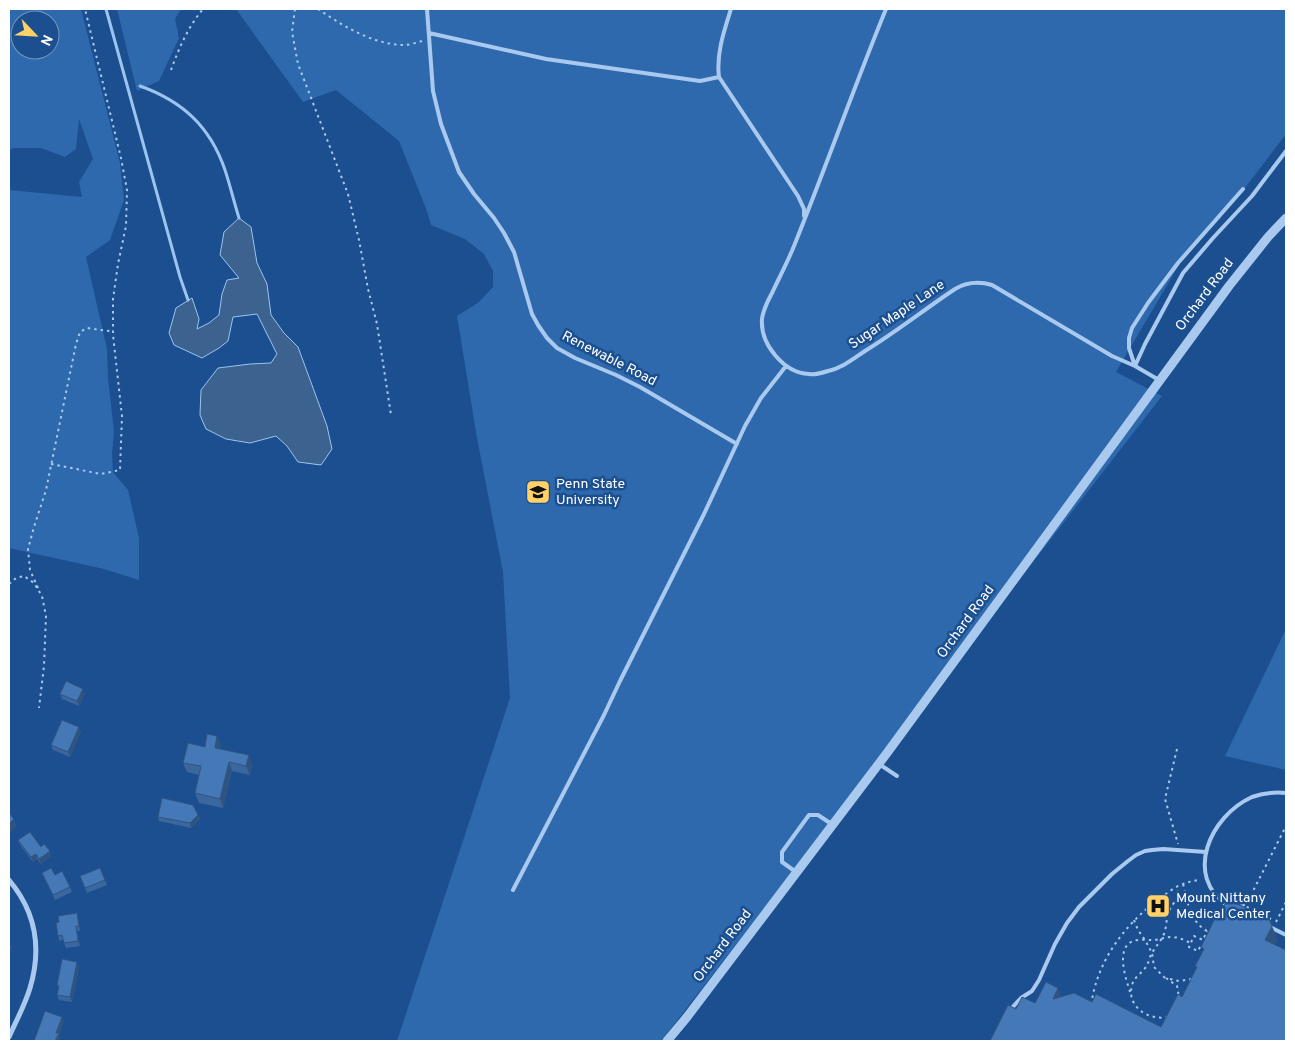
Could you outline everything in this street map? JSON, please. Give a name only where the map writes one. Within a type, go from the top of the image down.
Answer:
[{"type":"street","name":"Orchard Road","points":[[666,1041],[879,764],[1228,286],[1286,218]]},
{"type":"street","points":[[9,880],[19,892],[30,915],[36,940],[36,965],[30,990],[9,1038]]},
{"type":"lane","name":"Renewable Road","points":[[427,9],[433,91],[441,124],[455,163],[465,182],[504,233],[516,258],[532,314],[547,338],[558,348],[575,358],[640,387],[736,444]]},
{"type":"lane","points":[[731,9],[717,64],[718,78],[798,196],[804,209],[804,221]]},
{"type":"lane","points":[[513,890],[604,715],[704,514],[736,444],[761,398],[786,366],[766,342],[762,326],[762,316],[766,304],[792,253],[886,9]]},
{"type":"lane","points":[[428,33],[546,59],[700,80],[718,78]]},
{"type":"lane","points":[[1135,366],[1183,273],[1252,196],[1286,151]]},
{"type":"lane","points":[[1135,366],[1129,343],[1132,328],[1178,263],[1243,189]]},
{"type":"lane","name":"Sugar Maple Lane","points":[[786,366],[808,374],[830,371],[843,366],[955,289],[964,284],[981,282],[992,285],[1112,356],[1135,366],[1159,380]]},
{"type":"lane","points":[[879,764],[896,776]]},
{"type":"lane","points":[[1230,908],[1222,902],[1207,882],[1204,864],[1210,842],[1226,816],[1234,809],[1252,797],[1286,791]]},
{"type":"lane","points":[[797,873],[782,862],[782,852],[810,814],[818,815],[833,825]]},
{"type":"lane","points":[[1006,1014],[1021,998],[1032,991],[1055,944],[1079,907],[1128,861],[1145,851],[1158,849],[1206,852]]},
{"type":"lane","points":[[1266,925],[1286,935]]},
{"type":"path","points":[[51,464],[101,474],[120,470],[122,416],[113,329],[113,299],[126,226],[127,190],[85,9]]},
{"type":"path","points":[[171,70],[194,20],[203,9]]},
{"type":"path","points":[[295,9],[292,32],[298,64],[348,194],[359,240],[377,324],[390,415]]},
{"type":"path","points":[[318,9],[342,25],[382,42],[405,45],[429,40]]},
{"type":"path","points":[[39,708],[44,666],[46,616],[42,596],[30,570],[28,550],[46,490],[80,332],[87,328],[108,331],[113,329]]},
{"type":"path","points":[[9,584],[16,578],[24,576],[38,588]]},
{"type":"path","points":[[1177,749],[1165,799],[1178,844]]},
{"type":"path","points":[[1244,906],[1286,826]]},
{"type":"path","points":[[1086,1007],[1092,1000],[1100,972],[1112,949],[1134,920],[1156,901],[1177,887],[1198,880]]},
{"type":"path","points":[[1183,884],[1193,918],[1200,927],[1213,933]]},
{"type":"path","points":[[1131,993],[1135,978],[1145,968],[1165,933],[1170,908],[1179,896],[1177,887]]},
{"type":"path","points":[[1231,900],[1281,925]]},
{"type":"path","points":[[1276,922],[1286,902]]},
{"type":"path","points":[[1134,920],[1152,953],[1154,968],[1177,986],[1179,998]]},
{"type":"path","points":[[1200,947],[1198,951],[1189,947],[1194,936],[1203,940],[1207,931]]},
{"type":"path","points":[[1172,1014],[1161,1018],[1146,1015],[1139,1010],[1131,996],[1122,961],[1123,956],[1126,946],[1136,940],[1178,937],[1190,943]]},
{"type":"path","points":[[1166,978],[1179,982],[1192,979],[1198,981]]},
{"type":"shaded area","points":[[9,9],[81,9],[120,163],[124,200],[110,240],[86,257],[107,349],[114,432],[113,472],[128,490],[139,538],[139,580],[104,569],[9,548],[9,190],[82,197],[79,182],[93,159],[79,119],[76,149],[65,157],[41,148],[14,148],[9,150]]},
{"type":"shaded area","points":[[117,9],[181,9],[175,19],[179,38],[159,81],[137,91]]},
{"type":"shaded area","name":"Penn State University","points":[[236,9],[1286,9],[1286,134],[1239,196],[1186,253],[1116,372],[1162,396],[661,1041],[397,1041],[510,698],[503,572],[477,438],[457,316],[479,302],[493,287],[493,271],[484,254],[465,239],[431,225],[399,141],[336,90],[303,102]]},
{"type":"shaded area","points":[[239,218],[251,227],[257,263],[267,284],[271,315],[284,333],[298,347],[327,426],[332,449],[321,465],[298,462],[287,446],[276,436],[250,443],[226,439],[206,429],[200,415],[201,390],[218,368],[271,363],[277,354],[257,314],[233,317],[228,341],[202,358],[174,345],[169,333],[176,308],[192,298],[199,319],[197,329],[219,315],[222,294],[227,280],[239,278],[220,255],[224,232]]},
{"type":"shaded area","points":[[1286,629],[1286,770],[1225,756]]},
{"type":"building","points":[[66,681],[83,689],[77,701],[60,694]]},
{"type":"building","points":[[62,720],[79,727],[68,752],[51,745]]},
{"type":"building","points":[[207,734],[217,736],[215,748],[249,755],[246,766],[229,762],[220,799],[195,793],[201,766],[183,763],[188,743],[205,747]]},
{"type":"building","points":[[162,798],[193,805],[198,815],[190,823],[158,817]]},
{"type":"building","points":[[9,813],[14,819],[9,824]]},
{"type":"building","points":[[30,832],[41,847],[44,844],[50,851],[39,859],[36,854],[31,857],[18,840]]},
{"type":"building","points":[[51,868],[55,875],[62,871],[70,887],[53,895],[42,873]]},
{"type":"building","points":[[100,868],[105,880],[85,888],[80,876]]},
{"type":"building","points":[[1231,901],[1269,919],[1272,926],[1265,940],[1286,950],[1286,1041],[990,1041],[1008,1005],[1016,1009],[1022,997],[1035,1003],[1046,982],[1058,988],[1053,999],[1074,993],[1092,1002],[1096,994],[1161,1027],[1178,994],[1182,997],[1197,967],[1195,966],[1204,949],[1201,947],[1216,916],[1218,917],[1226,902]]},
{"type":"building","points":[[77,913],[79,926],[76,926],[78,941],[64,943],[62,935],[58,936],[56,923],[59,922],[58,916]]},
{"type":"building","points":[[62,959],[77,962],[70,997],[57,995]]},
{"type":"building","points":[[45,1011],[62,1017],[56,1033],[59,1033],[55,1041],[34,1041]]},
{"type":"waterway","points":[[106,9],[188,300]]},
{"type":"waterway","points":[[140,86],[169,99],[193,117],[203,128],[219,154],[239,218]]},
{"type":"place","name":"Penn State University","points":[[538,492]]},
{"type":"place","name":"Mount Nittany Medical Center","points":[[1158,906]]}]
